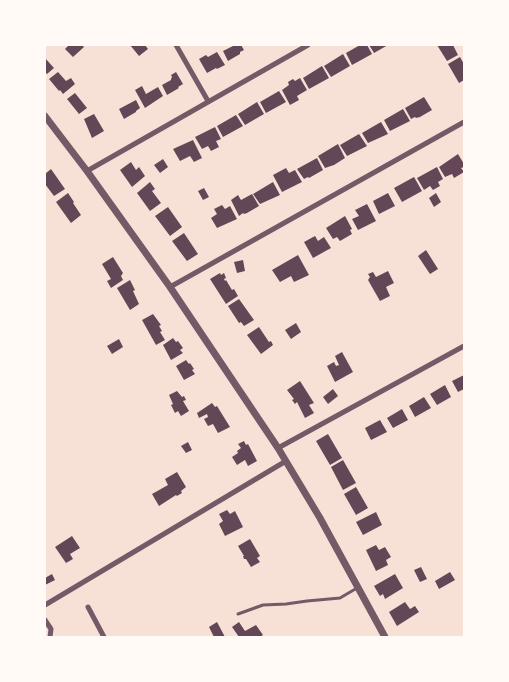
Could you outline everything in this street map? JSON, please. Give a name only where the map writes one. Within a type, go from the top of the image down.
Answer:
[{"type":"street","points":[[176,45],[208,101]]},
{"type":"street","points":[[87,171],[308,45]]},
{"type":"street","points":[[45,116],[170,287],[278,448],[385,637]]},
{"type":"street","points":[[170,287],[464,122]]},
{"type":"street","points":[[278,448],[464,345]]},
{"type":"street","points":[[45,605],[286,461]]},
{"type":"street","points":[[88,607],[104,637]]},
{"type":"street","points":[[45,620],[51,629],[48,636]]},
{"type":"lane","points":[[238,614],[263,605],[340,598],[357,588]]},
{"type":"building","points":[[69,45],[84,47],[73,57],[65,49]]},
{"type":"building","points":[[130,45],[145,45],[148,49],[139,56]]},
{"type":"building","points":[[235,45],[241,45],[244,50],[228,61],[223,51]]},
{"type":"building","points":[[360,45],[367,45],[372,54],[352,65],[346,53]]},
{"type":"building","points":[[369,45],[388,45],[374,53]]},
{"type":"building","points":[[437,45],[453,45],[458,55],[447,61]]},
{"type":"building","points":[[217,52],[225,65],[207,73],[199,59]]},
{"type":"building","points":[[343,54],[350,66],[331,77],[324,66]]},
{"type":"building","points":[[460,57],[464,64],[464,80],[459,83],[448,64]]},
{"type":"building","points":[[45,58],[54,68],[47,74],[45,72]]},
{"type":"building","points":[[322,66],[329,78],[309,89],[303,78]]},
{"type":"building","points":[[58,72],[66,81],[71,78],[75,84],[63,94],[49,79]]},
{"type":"building","points":[[176,72],[183,84],[167,95],[162,85],[171,80],[171,75]]},
{"type":"building","points":[[300,78],[307,90],[297,96],[299,100],[290,105],[282,90],[289,85],[288,82]]},
{"type":"building","points":[[142,86],[146,94],[158,87],[163,96],[145,108],[135,90]]},
{"type":"building","points":[[279,91],[286,102],[266,113],[260,102]]},
{"type":"building","points":[[75,93],[87,108],[79,114],[67,99]]},
{"type":"building","points":[[424,97],[432,110],[411,119],[405,108]]},
{"type":"building","points":[[136,100],[140,108],[124,119],[119,109]]},
{"type":"building","points":[[257,102],[264,114],[245,125],[238,114]]},
{"type":"building","points":[[403,109],[410,121],[390,131],[384,120]]},
{"type":"building","points":[[94,114],[104,131],[92,138],[84,119]]},
{"type":"building","points":[[236,115],[243,126],[223,137],[217,126]]},
{"type":"building","points":[[381,122],[388,134],[368,143],[362,133]]},
{"type":"building","points":[[215,127],[221,139],[216,141],[219,147],[211,151],[208,146],[202,149],[195,137]]},
{"type":"building","points":[[359,134],[367,146],[347,156],[340,145]]},
{"type":"building","points":[[193,140],[202,158],[194,162],[190,156],[180,161],[173,149]]},
{"type":"building","points":[[338,144],[345,158],[325,168],[318,156]]},
{"type":"building","points":[[458,154],[464,164],[461,168],[464,172],[454,178],[452,174],[445,177],[439,167]]},
{"type":"building","points":[[317,158],[323,170],[304,179],[297,169]]},
{"type":"building","points":[[163,159],[168,167],[160,173],[154,165]]},
{"type":"building","points":[[131,162],[136,170],[139,167],[145,176],[132,187],[120,170]]},
{"type":"building","points":[[437,167],[443,179],[438,182],[440,186],[433,190],[430,186],[424,190],[417,178]]},
{"type":"building","points":[[286,168],[289,173],[295,170],[302,182],[282,192],[273,175]]},
{"type":"building","points":[[51,169],[65,189],[54,196],[45,184],[45,174]]},
{"type":"building","points":[[414,177],[422,191],[402,202],[394,188]]},
{"type":"building","points":[[150,182],[155,189],[152,191],[161,203],[150,211],[137,193]]},
{"type":"building","points":[[273,182],[280,195],[260,204],[253,194]]},
{"type":"building","points":[[204,188],[209,197],[203,200],[198,191]]},
{"type":"building","points":[[68,193],[81,215],[71,223],[56,202]]},
{"type":"building","points":[[388,193],[395,206],[379,214],[373,201]]},
{"type":"building","points":[[436,193],[441,202],[434,207],[429,198]]},
{"type":"building","points":[[252,194],[259,206],[239,216],[231,200],[238,195],[241,200]]},
{"type":"building","points":[[367,204],[376,221],[358,230],[352,219],[359,216],[355,210]]},
{"type":"building","points":[[222,205],[225,209],[230,206],[237,219],[217,228],[211,218],[217,214],[214,209]]},
{"type":"building","points":[[168,207],[182,227],[170,236],[155,216]]},
{"type":"building","points":[[345,216],[352,229],[350,230],[352,234],[340,241],[337,237],[333,239],[326,228]]},
{"type":"building","points":[[184,233],[198,254],[187,261],[172,241]]},
{"type":"building","points":[[315,236],[318,241],[324,237],[331,248],[313,258],[304,242]]},
{"type":"building","points":[[426,250],[438,269],[430,274],[418,256]]},
{"type":"building","points":[[298,255],[309,275],[294,282],[291,276],[280,282],[272,270]]},
{"type":"building","points":[[113,257],[123,273],[121,276],[123,280],[111,288],[107,281],[111,279],[102,264]]},
{"type":"building","points":[[243,260],[245,271],[237,273],[234,262]]},
{"type":"building","points":[[388,271],[394,283],[386,287],[390,296],[380,301],[368,280],[370,277],[368,274],[373,272],[376,277]]},
{"type":"building","points":[[220,273],[221,275],[224,273],[225,281],[238,296],[226,304],[210,279]]},
{"type":"building","points":[[130,280],[139,304],[130,310],[117,288]]},
{"type":"building","points":[[239,299],[254,320],[244,326],[241,322],[239,323],[228,306]]},
{"type":"building","points":[[153,314],[161,325],[159,326],[162,331],[160,332],[165,340],[156,345],[142,320]]},
{"type":"building","points":[[296,323],[301,332],[291,339],[285,330]]},
{"type":"building","points":[[259,327],[273,345],[261,354],[247,335]]},
{"type":"building","points":[[173,338],[183,348],[180,350],[183,353],[171,360],[163,345]]},
{"type":"building","points":[[119,339],[123,347],[112,354],[107,346]]},
{"type":"building","points":[[342,352],[353,372],[335,382],[327,366],[334,362],[336,366],[339,365],[335,356]]},
{"type":"building","points":[[186,360],[194,369],[192,370],[195,374],[184,380],[176,366]]},
{"type":"building","points":[[464,375],[464,389],[458,392],[452,381]]},
{"type":"building","points":[[300,381],[314,403],[309,405],[314,413],[305,418],[297,402],[295,404],[287,390]]},
{"type":"building","points":[[445,385],[451,397],[437,405],[430,394]]},
{"type":"building","points":[[333,389],[338,396],[328,404],[323,397]]},
{"type":"building","points":[[177,391],[182,397],[184,396],[186,400],[183,401],[189,411],[181,416],[178,411],[175,413],[169,395]]},
{"type":"building","points":[[424,397],[431,408],[415,417],[409,406]]},
{"type":"building","points":[[212,403],[215,407],[217,406],[230,427],[218,433],[213,424],[208,426],[204,419],[208,417],[207,414],[199,418],[197,413]]},
{"type":"building","points":[[402,409],[408,420],[393,428],[387,418]]},
{"type":"building","points":[[380,420],[387,432],[371,440],[365,428]]},
{"type":"building","points":[[328,434],[342,458],[330,465],[316,441]]},
{"type":"building","points":[[244,441],[257,461],[248,466],[245,460],[237,465],[232,457],[241,448],[238,444]]},
{"type":"building","points":[[188,442],[192,450],[186,453],[181,446]]},
{"type":"building","points":[[343,460],[356,483],[343,490],[331,467]]},
{"type":"building","points":[[177,472],[186,487],[181,491],[182,493],[159,506],[152,494],[168,485],[165,479]]},
{"type":"building","points":[[356,487],[368,508],[356,515],[344,494]]},
{"type":"building","points":[[227,510],[230,514],[235,511],[243,527],[225,536],[219,524],[223,521],[219,514]]},
{"type":"building","points":[[376,512],[382,525],[363,535],[356,522]]},
{"type":"building","points":[[72,536],[80,548],[70,554],[73,559],[66,563],[55,547]]},
{"type":"building","points":[[250,539],[260,556],[257,558],[260,562],[251,567],[238,546]]},
{"type":"building","points":[[376,545],[379,550],[385,547],[391,557],[386,560],[388,565],[376,571],[366,550]]},
{"type":"building","points":[[421,567],[427,579],[420,582],[414,570]]},
{"type":"building","points":[[450,572],[455,580],[439,589],[435,581]]},
{"type":"building","points":[[52,574],[55,580],[45,585],[45,578]]},
{"type":"building","points":[[395,574],[403,588],[385,599],[383,594],[380,596],[374,586]]},
{"type":"building","points":[[405,602],[410,609],[415,606],[419,612],[397,626],[389,612]]},
{"type":"building","points":[[217,622],[225,637],[214,637],[209,627]]},
{"type":"building","points":[[239,622],[245,631],[256,625],[263,635],[239,637],[232,627]]}]
